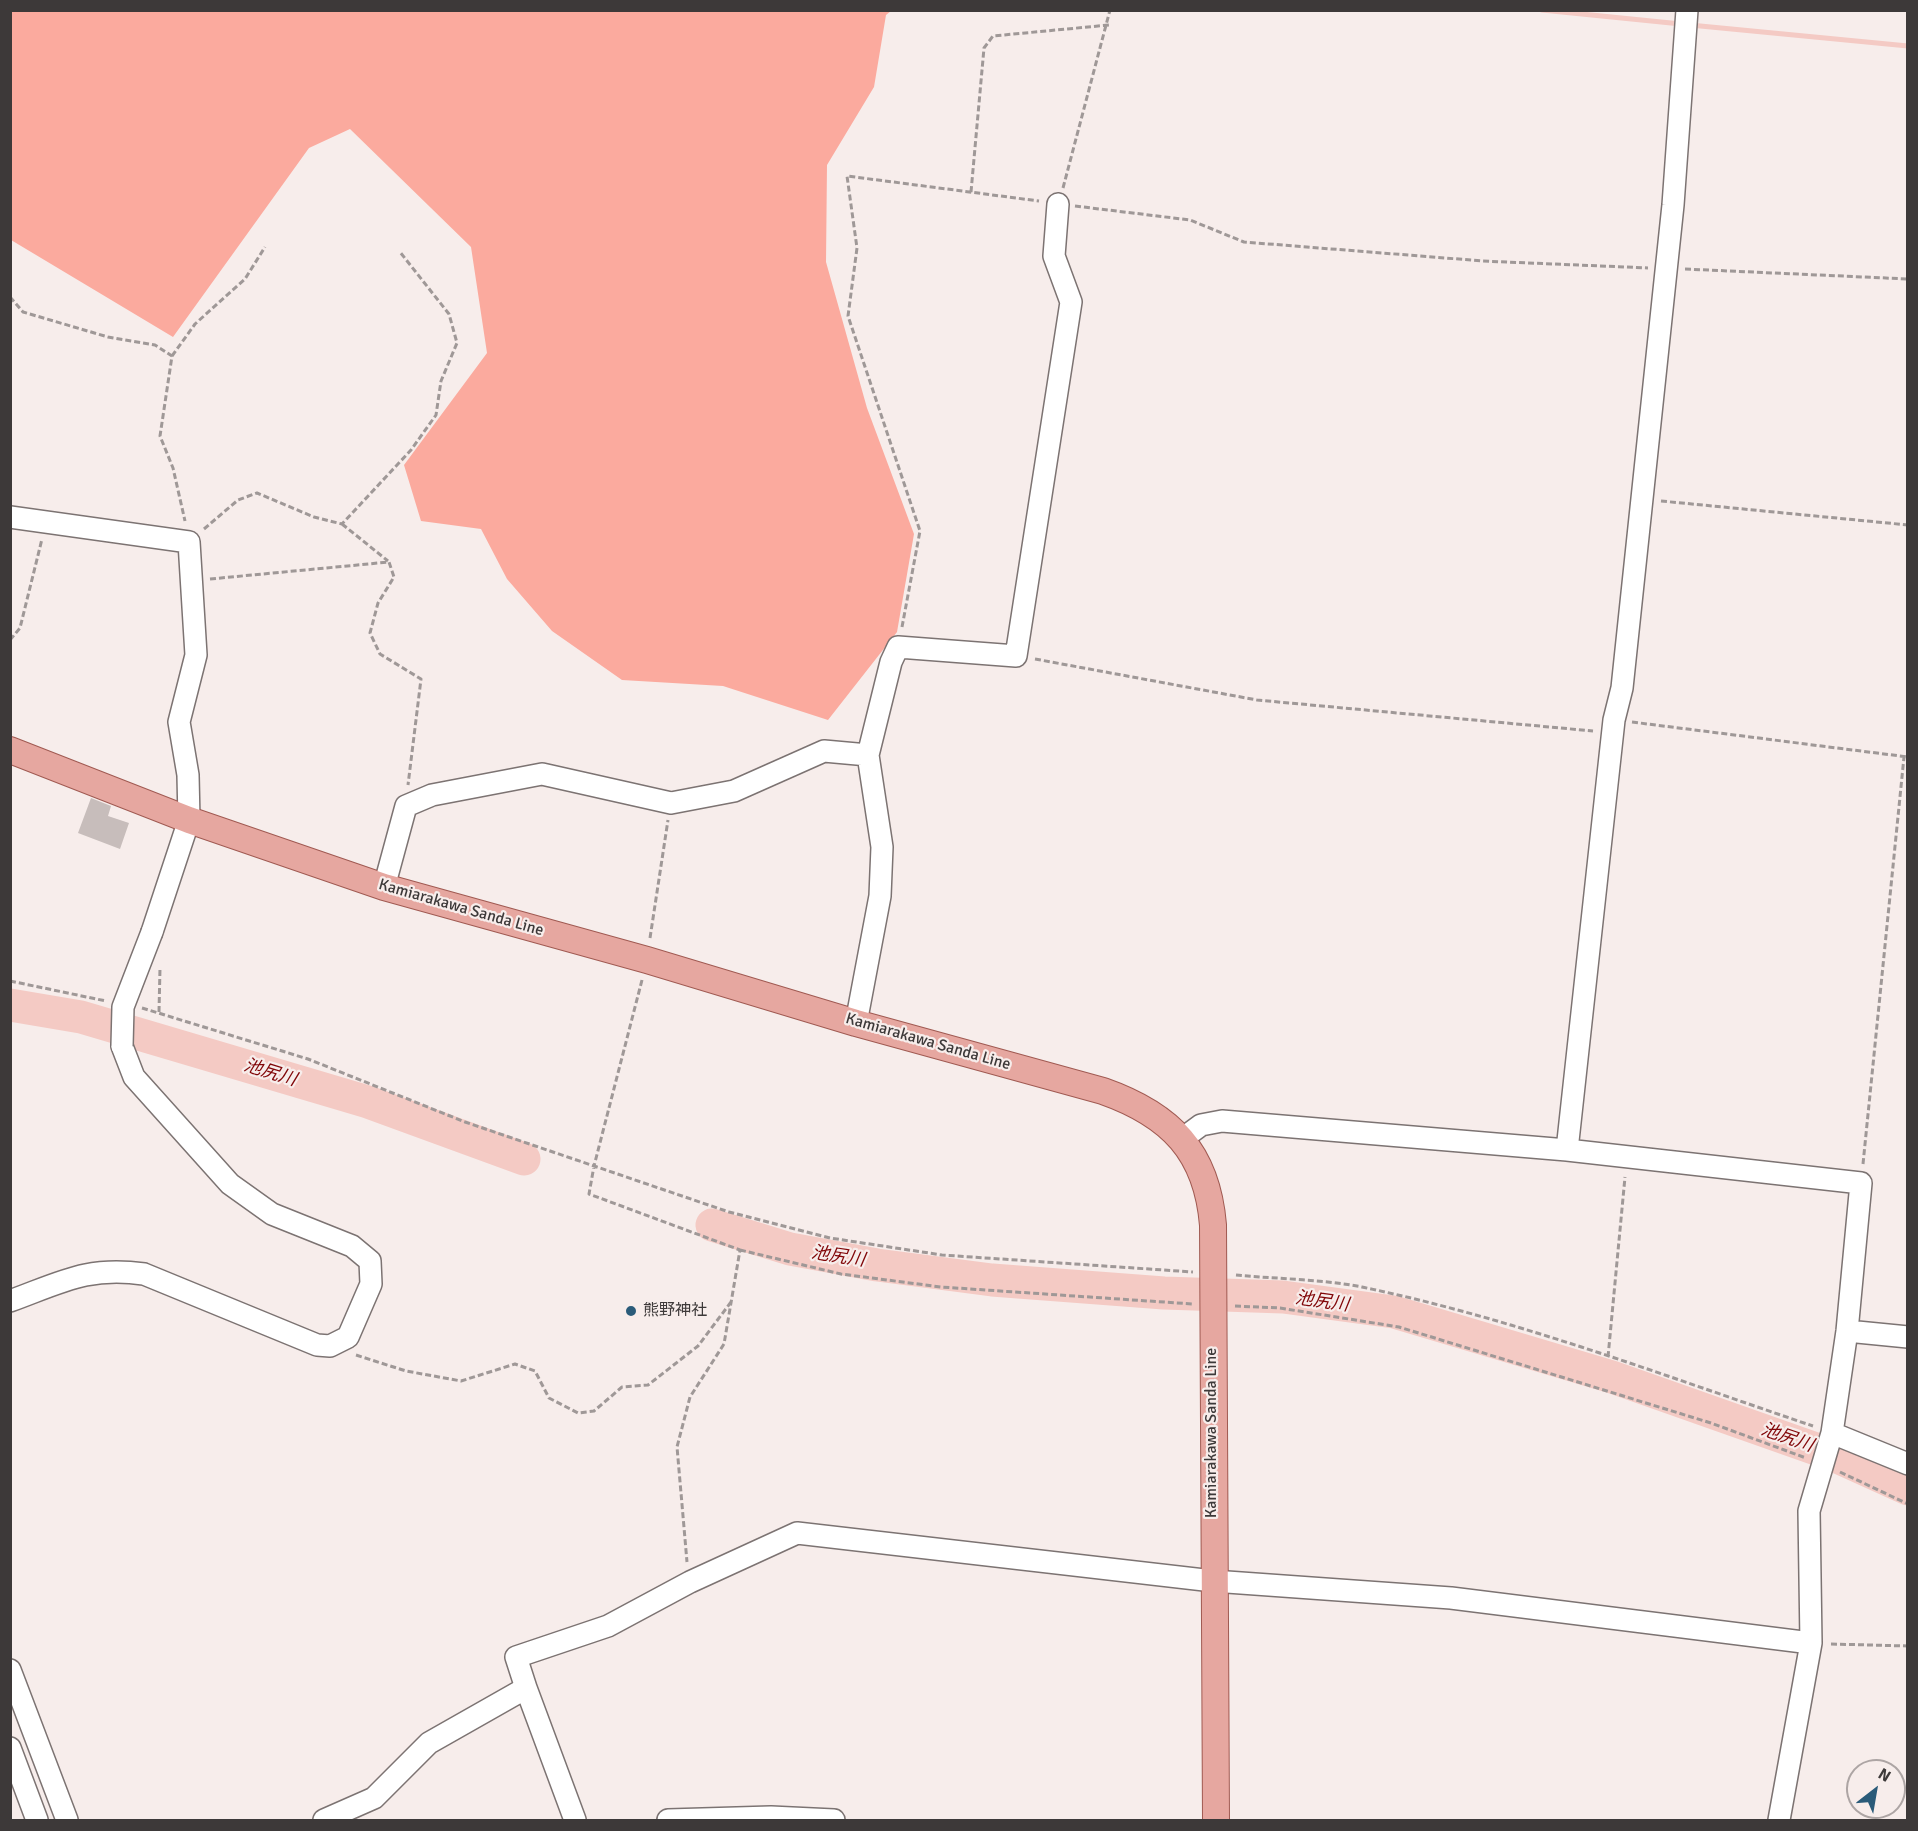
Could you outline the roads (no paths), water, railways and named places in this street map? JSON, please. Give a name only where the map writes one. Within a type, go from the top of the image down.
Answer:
[{"type":"main road","name":"Kamiarakawa Sanda Line","points":[[10,750],[189,820],[384,887],[647,960],[856,1023],[1103,1091],[1134,1102],[1163,1121],[1182,1139],[1200,1167],[1210,1198],[1213,1581],[1218,1720],[1216,1821]]},
{"type":"street","points":[[1567,1150],[1614,720],[1622,688],[1666,268],[1686,20]]},
{"type":"street","points":[[856,1023],[880,896],[882,847],[868,755],[891,662],[898,647],[1016,656],[1071,302],[1054,256],[1058,204]]},
{"type":"street","points":[[10,517],[189,542],[194,581],[196,655],[179,723],[188,775],[189,820],[152,932],[123,1007],[122,1046],[134,1077],[230,1184],[272,1214],[352,1246],[370,1261],[371,1284],[348,1337],[330,1346],[316,1345],[144,1274],[126,1271],[89,1272],[10,1300]]},
{"type":"street","points":[[384,887],[406,806],[432,795],[542,774],[671,803],[734,791],[824,751],[868,755]]},
{"type":"street","points":[[1182,1139],[1201,1125],[1222,1121],[1567,1150],[1861,1183],[1846,1331],[1832,1433],[1809,1511],[1811,1643],[1779,1821]]},
{"type":"street","points":[[1846,1331],[1908,1337]]},
{"type":"street","points":[[1832,1433],[1908,1464]]},
{"type":"street","points":[[575,1821],[516,1657],[608,1626],[690,1582],[796,1533],[1213,1581],[1451,1598],[1811,1643]]},
{"type":"street","points":[[10,1670],[67,1821]]},
{"type":"street","points":[[324,1821],[374,1798],[429,1743],[526,1688]]},
{"type":"street","points":[[10,1748],[38,1821]]},
{"type":"street","points":[[669,1821],[771,1817],[834,1821]]},
{"type":"waterway","points":[[1542,10],[1681,24]]},
{"type":"waterway","points":[[1690,25],[1908,46]]},
{"type":"waterway","name":"池尻川","points":[[10,1005],[81,1017],[368,1102],[524,1159]]},
{"type":"waterway","name":"池尻川","points":[[712,1225],[790,1249],[877,1265],[992,1280],[1164,1293],[1283,1297],[1394,1312],[1612,1377],[1833,1455],[1908,1489]]},
{"type":"place","name":"熊野神社","points":[[631,1311]]}]
